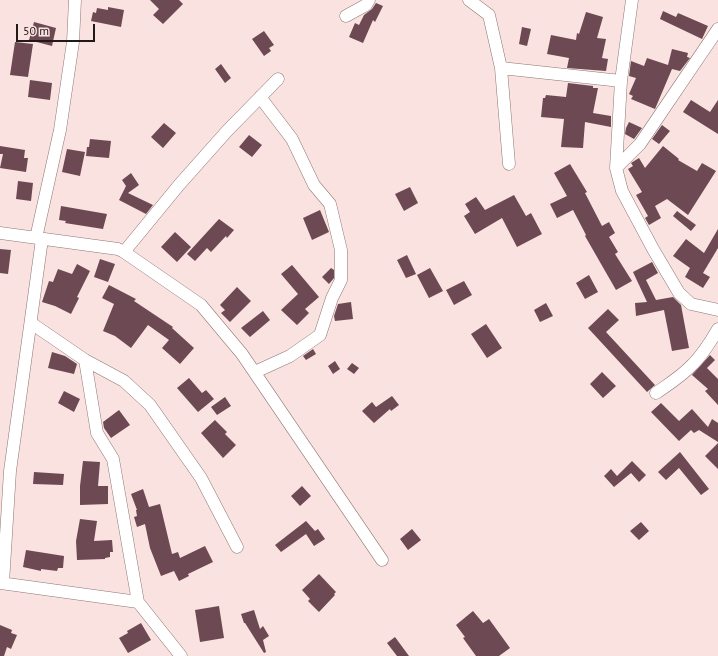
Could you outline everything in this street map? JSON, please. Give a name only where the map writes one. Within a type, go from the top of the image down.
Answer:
[{"type":"street","points":[[75,0],[73,42],[60,130],[39,239],[30,323],[10,471],[2,583],[138,602]]},
{"type":"street","points":[[346,16],[366,5],[369,0]]},
{"type":"street","points":[[469,0],[489,15],[501,68],[509,164]]},
{"type":"street","points":[[632,0],[621,81],[616,168],[622,191],[653,249],[679,293],[691,304],[718,310]]},
{"type":"street","points":[[616,168],[640,144],[718,29]]},
{"type":"street","points":[[501,68],[621,81]]},
{"type":"street","points":[[124,252],[188,174],[227,130],[278,79]]},
{"type":"street","points":[[255,372],[290,356],[320,335],[332,298],[341,280],[340,250],[330,204],[314,186],[292,139],[260,97]]},
{"type":"street","points":[[0,233],[118,249],[200,305],[242,354],[255,372],[382,560]]},
{"type":"street","points":[[30,323],[84,360],[124,381],[150,405],[201,478],[237,547]]},
{"type":"street","points":[[656,393],[679,377],[694,364],[718,329]]},
{"type":"street","points":[[84,360],[98,433],[113,459],[138,602],[181,656]]},
{"type":"building","points":[[150,0],[179,0],[183,4],[163,24],[153,15],[159,9]]},
{"type":"building","points":[[376,3],[383,6],[375,22],[373,20],[363,43],[349,37],[355,23],[359,25],[364,15],[372,9]]},
{"type":"building","points":[[108,7],[124,10],[121,27],[91,21],[93,12],[96,13],[97,8],[108,10]]},
{"type":"building","points":[[663,11],[676,17],[678,13],[708,26],[702,39],[660,19]]},
{"type":"building","points":[[586,12],[603,17],[597,38],[606,39],[602,58],[608,59],[606,71],[567,68],[569,58],[547,54],[551,35],[576,40],[577,33],[579,34]]},
{"type":"building","points":[[34,22],[56,28],[52,46],[29,40]]},
{"type":"building","points":[[522,27],[531,29],[527,46],[519,44]]},
{"type":"building","points":[[264,31],[274,45],[269,48],[271,51],[264,56],[252,39]]},
{"type":"building","points":[[15,42],[33,44],[28,77],[10,75]]},
{"type":"building","points":[[672,49],[688,53],[687,57],[690,58],[680,71],[672,69],[655,109],[631,99],[633,96],[629,94],[636,78],[629,76],[631,61],[644,66],[647,58],[668,65]]},
{"type":"building","points":[[221,64],[231,78],[225,83],[215,69]]},
{"type":"building","points":[[30,80],[52,83],[50,100],[28,97]]},
{"type":"building","points":[[568,83],[598,88],[593,113],[611,116],[611,127],[585,122],[583,148],[561,147],[564,119],[541,117],[543,98],[545,98],[546,95],[566,97]]},
{"type":"building","points":[[691,100],[710,112],[718,100],[718,134],[683,112]]},
{"type":"building","points":[[629,122],[642,128],[634,139],[625,134]]},
{"type":"building","points":[[164,123],[176,133],[163,148],[151,137]]},
{"type":"building","points":[[662,125],[670,131],[659,144],[652,139]]},
{"type":"building","points":[[249,135],[262,145],[252,157],[239,147]]},
{"type":"building","points":[[90,139],[111,141],[109,158],[86,156]]},
{"type":"building","points":[[0,146],[25,150],[24,158],[28,158],[26,172],[0,168],[3,154],[0,154]]},
{"type":"building","points":[[663,146],[679,159],[678,160],[697,171],[702,163],[716,171],[688,215],[667,199],[655,206],[661,218],[649,225],[645,218],[648,216],[636,195],[642,192],[628,169],[633,166],[631,163],[639,158],[645,168]]},
{"type":"building","points":[[67,149],[85,152],[80,176],[62,172]]},
{"type":"building","points":[[570,164],[587,192],[585,193],[602,226],[609,222],[615,233],[609,237],[618,252],[615,254],[632,281],[616,290],[585,236],[586,235],[573,210],[557,218],[550,204],[567,196],[554,173]]},
{"type":"building","points":[[131,173],[139,185],[128,193],[153,205],[146,214],[119,200],[126,186],[122,180]]},
{"type":"building","points":[[18,181],[33,183],[31,201],[16,199]]},
{"type":"building","points":[[410,187],[418,203],[404,211],[395,194]]},
{"type":"building","points":[[514,195],[526,216],[531,213],[542,234],[517,247],[502,218],[475,234],[464,216],[470,212],[465,204],[476,197],[485,210]]},
{"type":"building","points":[[61,206],[107,214],[103,229],[65,223],[66,221],[59,220]]},
{"type":"building","points":[[320,210],[329,232],[312,240],[303,218]]},
{"type":"building","points":[[677,211],[696,225],[691,231],[673,216]]},
{"type":"building","points":[[219,219],[234,230],[211,252],[207,248],[195,261],[187,254]]},
{"type":"building","points":[[718,229],[718,248],[703,273],[710,277],[703,288],[685,277],[690,268],[673,256],[686,239],[704,253]]},
{"type":"building","points":[[175,232],[191,247],[177,262],[161,247]]},
{"type":"building","points":[[0,249],[11,250],[8,274],[0,273]]},
{"type":"building","points":[[407,255],[416,274],[406,278],[397,260]]},
{"type":"building","points":[[100,259],[115,264],[108,282],[94,277]]},
{"type":"building","points":[[652,262],[658,273],[646,280],[656,300],[673,297],[681,305],[689,348],[672,351],[664,310],[636,316],[635,303],[647,302],[633,272]]},
{"type":"building","points":[[77,264],[90,271],[77,297],[79,298],[71,314],[55,306],[42,302],[49,281],[53,282],[58,269],[72,274]]},
{"type":"building","points":[[292,265],[319,297],[305,309],[309,313],[297,325],[281,310],[298,294],[281,274]]},
{"type":"building","points":[[331,268],[334,270],[334,278],[329,284],[322,277]]},
{"type":"building","points":[[430,268],[443,291],[429,298],[417,275]]},
{"type":"building","points":[[589,275],[598,292],[585,299],[576,283]]},
{"type":"building","points":[[464,281],[472,295],[454,305],[446,290]]},
{"type":"building","points":[[109,285],[136,299],[134,301],[173,327],[172,328],[194,348],[180,364],[162,348],[169,340],[148,325],[131,348],[115,336],[103,331],[114,304],[102,298]]},
{"type":"building","points":[[237,287],[251,301],[230,322],[221,313],[225,310],[220,305]]},
{"type":"building","points":[[351,302],[353,319],[335,321],[334,316],[338,304]]},
{"type":"building","points":[[546,303],[553,316],[540,322],[534,310]]},
{"type":"building","points":[[608,309],[619,320],[606,332],[655,385],[647,392],[588,328]]},
{"type":"building","points":[[263,311],[270,320],[250,337],[241,328]]},
{"type":"building","points":[[486,324],[502,348],[487,358],[471,334]]},
{"type":"building","points":[[313,349],[316,354],[306,360],[303,356]]},
{"type":"building","points":[[52,352],[65,356],[77,364],[74,374],[48,368]]},
{"type":"building","points":[[710,355],[715,360],[707,368],[718,379],[718,405],[705,391],[708,389],[692,375]]},
{"type":"building","points":[[335,361],[340,369],[333,374],[328,366]]},
{"type":"building","points":[[352,363],[359,368],[354,374],[347,369]]},
{"type":"building","points":[[602,372],[616,386],[603,398],[590,384]]},
{"type":"building","points":[[189,378],[202,393],[206,390],[214,399],[198,412],[177,388]]},
{"type":"building","points":[[64,391],[80,399],[74,412],[58,403]]},
{"type":"building","points":[[392,396],[399,405],[391,411],[390,409],[374,423],[362,411],[372,402],[376,407]]},
{"type":"building","points":[[225,397],[231,406],[217,415],[211,407]]},
{"type":"building","points":[[661,403],[679,421],[692,409],[708,427],[712,419],[718,423],[718,442],[699,430],[694,433],[691,430],[679,441],[651,412]]},
{"type":"building","points":[[119,410],[130,425],[111,438],[104,428],[103,422]]},
{"type":"building","points":[[215,420],[227,432],[225,434],[236,445],[223,458],[201,433]]},
{"type":"building","points":[[718,443],[718,469],[705,456]]},
{"type":"building","points":[[680,452],[709,489],[701,495],[679,468],[666,480],[658,472]]},
{"type":"building","points":[[83,461],[100,462],[98,486],[108,486],[108,504],[80,505],[80,486]]},
{"type":"building","points":[[632,461],[646,475],[639,482],[631,473],[614,487],[604,476],[611,469],[617,476]]},
{"type":"building","points":[[34,472],[64,474],[63,485],[33,484]]},
{"type":"building","points":[[302,486],[311,496],[300,506],[291,496]]},
{"type":"building","points":[[143,489],[149,507],[160,504],[172,554],[178,552],[180,558],[205,546],[213,562],[188,574],[189,576],[179,581],[174,571],[161,576],[150,548],[145,524],[137,527],[134,517],[137,516],[137,510],[131,494]]},
{"type":"building","points":[[80,519],[97,521],[94,541],[112,540],[113,552],[110,552],[110,557],[105,559],[77,560],[76,541]]},
{"type":"building","points":[[306,521],[315,531],[318,529],[325,539],[314,546],[306,534],[281,552],[275,545]]},
{"type":"building","points":[[641,522],[649,531],[639,540],[630,531]]},
{"type":"building","points":[[412,529],[421,540],[408,550],[400,539]]},
{"type":"building","points":[[26,550],[64,556],[63,568],[58,568],[57,571],[41,569],[41,571],[23,567]]},
{"type":"building","points":[[319,574],[336,592],[319,612],[308,601],[310,599],[302,590]]},
{"type":"building","points":[[219,606],[224,638],[200,642],[195,610]]},
{"type":"building","points":[[254,610],[260,629],[263,626],[269,636],[263,640],[266,652],[264,653],[244,623],[241,614]]},
{"type":"building","points":[[473,611],[483,623],[489,619],[510,648],[499,656],[476,656],[456,625]]},
{"type":"building","points":[[141,623],[151,640],[128,653],[119,638],[128,633],[127,631]]},
{"type":"building","points":[[0,625],[12,630],[11,633],[17,635],[11,649],[7,647],[4,656],[0,656]]},
{"type":"building","points":[[395,637],[409,656],[397,656],[387,643]]}]
